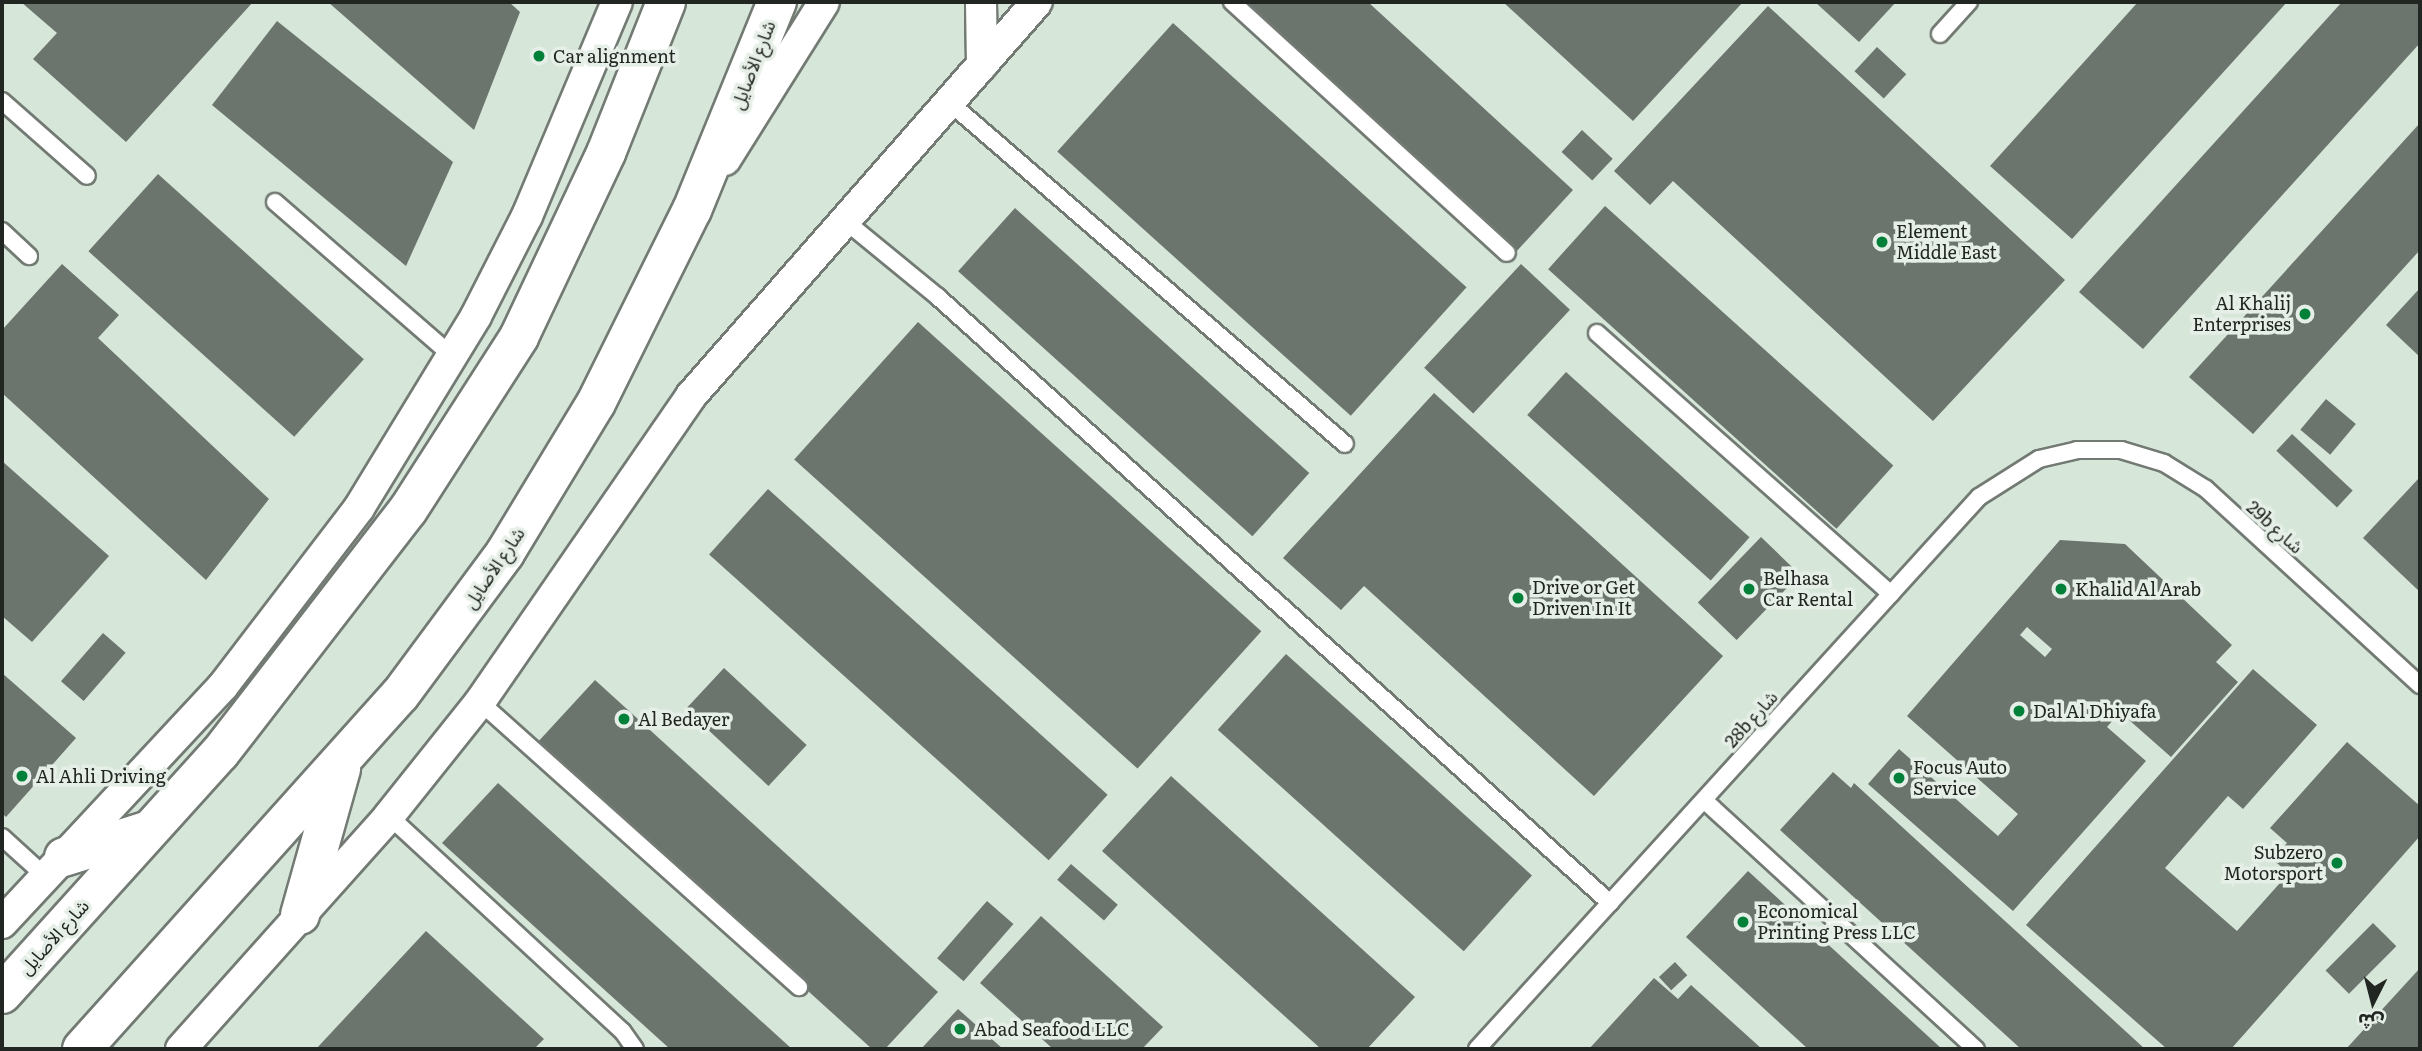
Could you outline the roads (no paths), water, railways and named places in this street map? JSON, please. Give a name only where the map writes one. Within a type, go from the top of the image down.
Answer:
[{"type":"main road","name":"شارع الأصايل","points":[[2,994],[151,830],[309,644],[465,424],[519,337],[564,245],[666,2]]},
{"type":"main road","name":"شارع الأصايل","points":[[82,1049],[343,761],[454,625],[552,479],[692,210],[777,2]]},
{"type":"main road","points":[[300,915],[343,761]]},
{"type":"main road","points":[[55,867],[151,830]]},
{"type":"street","points":[[2,923],[223,686],[293,599],[359,508],[453,357],[527,216],[617,2]]},
{"type":"street","points":[[692,210],[799,49],[824,2]]},
{"type":"street","points":[[981,2],[982,65]]},
{"type":"street","points":[[181,1049],[389,816],[480,702],[691,396],[1037,2]]},
{"type":"lane","points":[[1232,2],[1507,253]]},
{"type":"lane","points":[[1940,34],[1969,2]]},
{"type":"lane","points":[[2,101],[87,176]]},
{"type":"lane","points":[[949,102],[1345,444]]},
{"type":"lane","points":[[275,202],[453,357]]},
{"type":"lane","points":[[844,220],[939,297],[1610,903]]},
{"type":"lane","points":[[2,231],[29,256]]},
{"type":"lane","points":[[1597,333],[1891,594]]},
{"type":"lane","name":"28b شارع","points":[[1477,1049],[1891,594],[2004,478],[2039,459],[2077,450]]},
{"type":"lane","name":"29b شارع","points":[[2077,450],[2121,450],[2164,463],[2206,489],[2420,685]]},
{"type":"lane","points":[[480,702],[799,987]]},
{"type":"lane","points":[[1704,800],[1976,1049]]},
{"type":"lane","points":[[389,816],[623,1032],[635,1049]]},
{"type":"lane","points":[[2,837],[55,867]]},
{"type":"place","name":"Car alignment","points":[[539,56]]},
{"type":"place","name":"Element Middle East","points":[[1882,242]]},
{"type":"place","name":"Al Khalij Enterprises","points":[[2305,314]]},
{"type":"place","name":"Belhasa Car Rental","points":[[1749,589]]},
{"type":"place","name":"Khalid Al Arab","points":[[2061,589]]},
{"type":"place","name":"Drive or Get Driven In It","points":[[1518,598]]},
{"type":"place","name":"Dal Al Dhiyafa","points":[[2019,711]]},
{"type":"place","name":"Al Bedayer","points":[[624,719]]},
{"type":"place","name":"Al Ahli Driving","points":[[22,776]]},
{"type":"place","name":"Focus Auto Service","points":[[1899,778]]},
{"type":"place","name":"Subzero Motorsport","points":[[2337,863]]},
{"type":"place","name":"Economical Printing Press LLC","points":[[1743,922]]},
{"type":"place","name":"Abad Seafood LLC","points":[[960,1029]]}]
